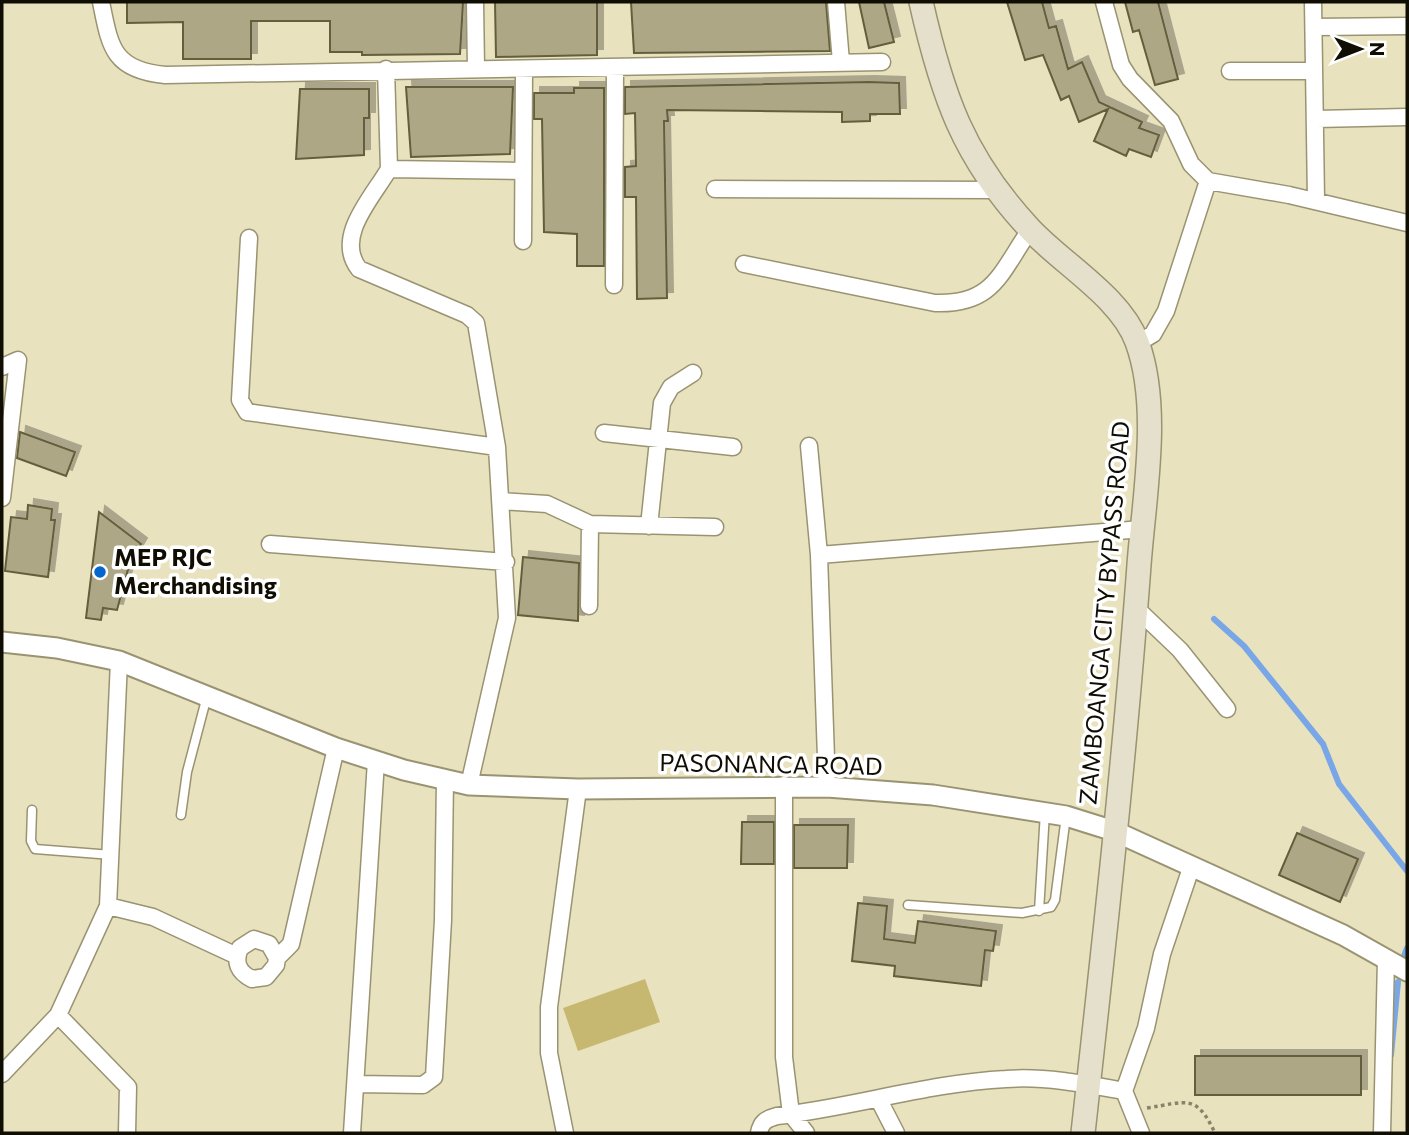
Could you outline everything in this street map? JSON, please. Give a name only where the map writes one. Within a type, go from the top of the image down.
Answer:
[{"type":"main road","name":"ZAMBOANGA CITY BYPASS ROAD","points":[[921,2],[930,42],[957,127],[974,160],[1030,230],[1119,311],[1138,343],[1148,404],[1136,608],[1083,1133]]},
{"type":"street","points":[[101,2],[110,47],[125,62],[152,74],[386,69],[615,69],[882,62]]},
{"type":"street","points":[[475,2],[476,69]]},
{"type":"street","points":[[836,2],[841,62]]},
{"type":"street","points":[[1104,2],[1125,72],[1171,121],[1191,164],[1208,181],[1316,201],[1407,223]]},
{"type":"street","points":[[1313,2],[1316,201]]},
{"type":"street","points":[[1315,27],[1407,26]]},
{"type":"street","points":[[386,69],[389,169],[352,230],[353,261],[359,269],[467,315],[476,323],[497,447],[506,562],[507,618],[504,643],[469,785]]},
{"type":"street","points":[[523,241],[524,69]]},
{"type":"street","points":[[614,285],[615,69]]},
{"type":"street","points":[[1230,71],[1313,71]]},
{"type":"street","points":[[1316,119],[1407,117]]},
{"type":"street","points":[[389,169],[523,171]]},
{"type":"street","points":[[1138,343],[1153,334],[1166,311],[1208,181]]},
{"type":"street","points":[[715,189],[996,190]]},
{"type":"street","points":[[744,264],[935,303],[960,302],[983,295],[1030,230]]},
{"type":"street","points":[[249,239],[240,400],[242,408],[247,412],[497,447]]},
{"type":"street","points":[[2,368],[18,360],[2,498]]},
{"type":"street","points":[[649,526],[664,395],[693,373]]},
{"type":"street","points":[[604,433],[733,447]]},
{"type":"street","points":[[809,446],[819,555],[827,787]]},
{"type":"street","points":[[502,501],[547,504],[590,524],[715,527]]},
{"type":"street","points":[[589,606],[590,524]]},
{"type":"street","points":[[819,555],[1142,529]]},
{"type":"street","points":[[270,544],[506,562]]},
{"type":"street","points":[[1136,608],[1186,656],[1227,709]]},
{"type":"street","name":"PASONANCA ROAD","points":[[2,642],[57,648],[119,661],[336,748],[469,785],[578,789],[784,785],[827,787],[933,795],[1066,816],[1114,831],[1343,935],[1407,971]]},
{"type":"street","points":[[2,1074],[58,1015],[108,905],[119,661]]},
{"type":"street","points":[[276,958],[291,944],[295,934],[336,748]]},
{"type":"street","points":[[352,1133],[376,761]]},
{"type":"street","points":[[357,1084],[423,1085],[433,1077],[443,920],[445,780]]},
{"type":"street","points":[[784,785],[783,1057],[791,1114],[806,1133]]},
{"type":"street","points":[[565,1133],[549,1053],[549,1007],[578,789]]},
{"type":"street","points":[[1141,1133],[1124,1091],[1146,1028],[1162,954],[1191,868]]},
{"type":"street","points":[[108,905],[153,917],[237,956]]},
{"type":"street","points":[[262,940],[269,943],[276,958],[276,965],[266,977],[252,979],[240,970],[237,956],[246,942],[262,940]]},
{"type":"street","points":[[1382,1133],[1386,959]]},
{"type":"street","points":[[58,1015],[128,1087],[127,1133]]},
{"type":"street","points":[[759,1133],[767,1118],[879,1100],[942,1086],[1007,1078],[1124,1091]]},
{"type":"street","points":[[879,1100],[896,1133]]},
{"type":"lane","points":[[181,815],[187,772],[207,696]]},
{"type":"lane","points":[[32,810],[31,841],[35,849],[112,855]]},
{"type":"lane","points":[[1039,911],[1045,812]]},
{"type":"lane","points":[[908,905],[1022,913],[1051,906],[1055,900],[1066,816]]},
{"type":"path","points":[[1132,1110],[1183,1102],[1194,1104],[1204,1109],[1215,1133]]},
{"type":"shaded area","points":[[645,979],[660,1022],[578,1051],[563,1008]]},
{"type":"building","points":[[127,2],[463,2],[460,54],[362,55],[362,52],[330,52],[330,21],[251,21],[251,59],[183,59],[183,22],[127,23]]},
{"type":"building","points":[[495,2],[597,2],[597,55],[496,57]]},
{"type":"building","points":[[631,2],[826,2],[830,51],[634,53]]},
{"type":"building","points":[[859,2],[884,2],[894,42],[869,48]]},
{"type":"building","points":[[1007,2],[1042,2],[1049,28],[1056,26],[1068,69],[1082,62],[1099,102],[1142,122],[1139,128],[1159,135],[1151,157],[1129,149],[1126,156],[1094,141],[1108,109],[1079,122],[1069,96],[1061,100],[1043,55],[1025,60]]},
{"type":"building","points":[[1125,2],[1158,2],[1178,79],[1155,85],[1139,30],[1133,32]]},
{"type":"building","points":[[899,83],[900,114],[870,114],[870,121],[842,122],[842,112],[667,110],[668,121],[664,121],[667,298],[637,299],[636,197],[625,197],[625,167],[636,166],[635,113],[625,114],[625,87]]},
{"type":"building","points":[[406,87],[513,87],[510,154],[411,157]]},
{"type":"building","points":[[574,88],[604,88],[604,266],[577,266],[577,234],[544,232],[542,119],[534,119],[534,93],[574,93]]},
{"type":"building","points":[[300,89],[369,89],[369,118],[364,118],[364,155],[296,159]]},
{"type":"building","points":[[20,432],[75,452],[66,476],[17,458]]},
{"type":"building","points":[[28,505],[52,509],[51,520],[55,520],[48,577],[5,571],[11,517],[27,519]]},
{"type":"building","name":"MEP RJC Merchandising","points":[[99,512],[141,544],[130,562],[117,610],[103,608],[101,620],[86,618]]},
{"type":"building","points":[[523,557],[579,563],[578,621],[518,615]]},
{"type":"building","points":[[742,822],[774,822],[774,864],[741,864]]},
{"type":"building","points":[[794,825],[848,825],[847,868],[794,868]]},
{"type":"building","points":[[1297,833],[1358,859],[1340,902],[1279,875]]},
{"type":"building","points":[[858,903],[887,906],[884,939],[915,943],[918,921],[996,931],[993,951],[985,950],[981,986],[894,976],[895,966],[852,961]]},
{"type":"building","points":[[1195,1056],[1361,1056],[1361,1095],[1195,1095]]},
{"type":"waterway","points":[[1214,619],[1244,646],[1323,744],[1339,784],[1407,871]]},
{"type":"waterway","points":[[1403,959],[1407,948]]},
{"type":"waterway","points":[[1391,1055],[1398,982]]},
{"type":"place","name":"MEP RJC Merchandising","points":[[100,572]]}]
